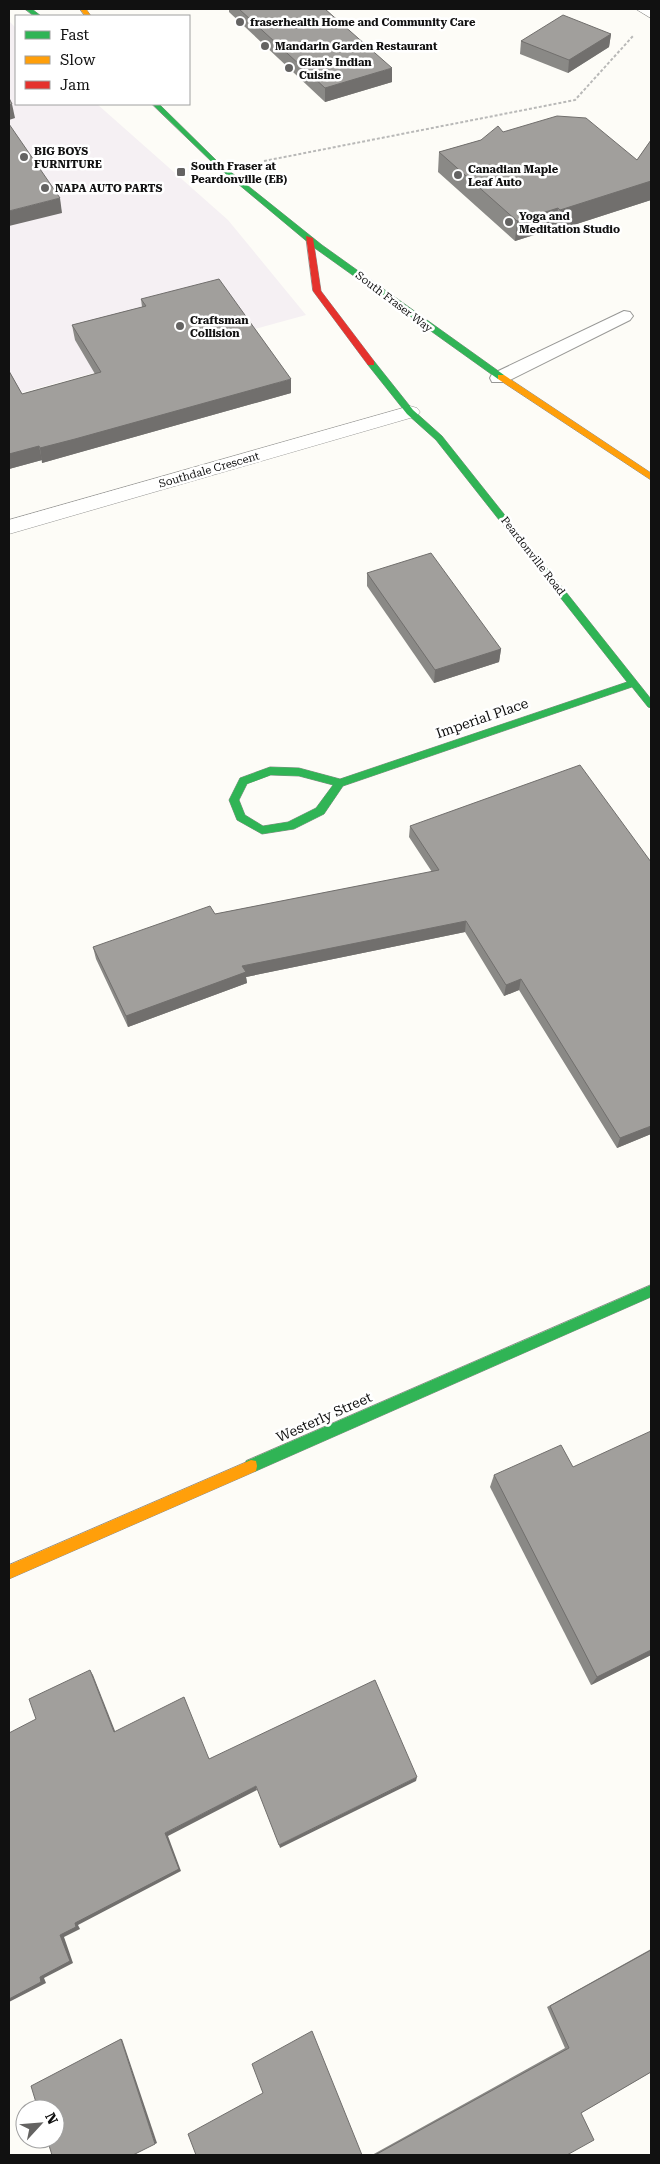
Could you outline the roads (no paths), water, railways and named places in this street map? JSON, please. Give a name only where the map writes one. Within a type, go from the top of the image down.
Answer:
[{"type":"street","points":[[644,9],[651,13]]},
{"type":"street","name":"South Fraser Way","points":[[156,105],[224,169],[401,309],[499,378],[651,477]]},
{"type":"street","name":"Peardonville Road","points":[[309,238],[317,291],[410,412],[439,438],[651,705]]},
{"type":"street","name":"Southdale Crescent","points":[[9,527],[410,412]]},
{"type":"street","name":"Imperial Place","points":[[340,783],[634,684]]},
{"type":"street","points":[[270,771],[299,772],[340,783],[320,811],[290,826],[262,830],[241,817],[234,800],[243,781],[270,771]]},
{"type":"street","name":"Westerly Street","points":[[9,1572],[651,1291]]},
{"type":"lane","points":[[499,378],[624,316]]},
{"type":"place","name":"fraserhealth Home and Community Care","points":[[240,22]]},
{"type":"place","name":"Mandarin Garden Restaurant","points":[[265,46]]},
{"type":"place","name":"Gian's Indian Cuisine","points":[[289,68]]},
{"type":"place","name":"BIG BOYS FURNITURE","points":[[24,157]]},
{"type":"place","name":"South Fraser at Peardonville (EB)","points":[[181,172]]},
{"type":"place","name":"Canadian Maple Leaf Auto","points":[[458,175]]},
{"type":"place","name":"NAPA AUTO PARTS","points":[[45,188]]},
{"type":"place","name":"Yoga and Meditation Studio","points":[[509,222]]},
{"type":"place","name":"Craftsman Collision","points":[[180,326]]}]
